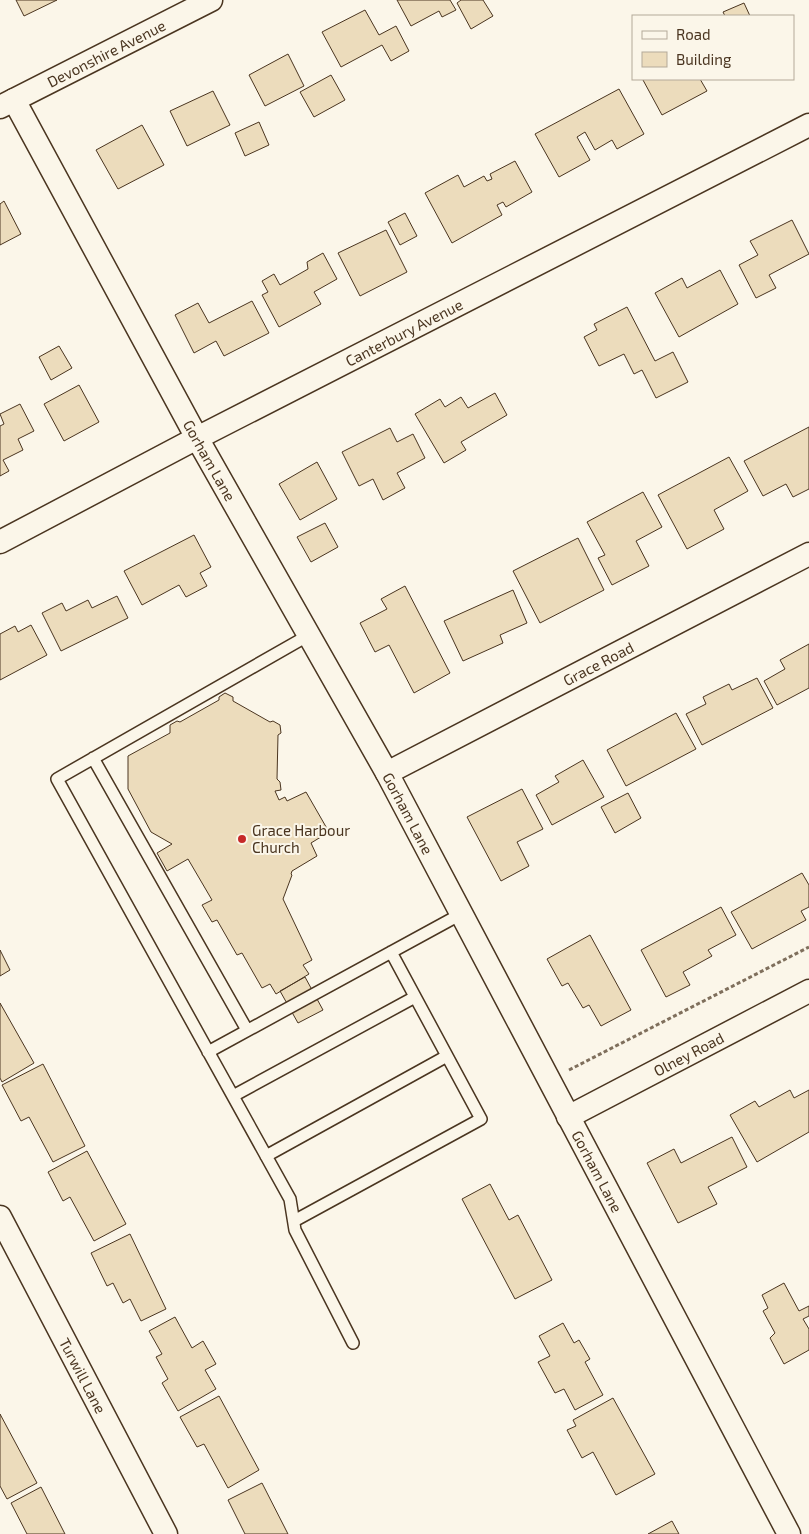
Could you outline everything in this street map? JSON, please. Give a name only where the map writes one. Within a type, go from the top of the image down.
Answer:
[{"type":"street","name":"Devonshire Avenue","points":[[7,104],[211,0]]},
{"type":"street","name":"Gorham Lane","points":[[7,104],[387,773],[789,1534]]},
{"type":"street","name":"Canterbury Avenue","points":[[0,542],[197,438],[809,125]]},
{"type":"street","name":"Grace Road","points":[[387,773],[809,554]]},
{"type":"street","name":"Olney Road","points":[[568,1117],[809,991]]},
{"type":"street","name":"Turwill Lane","points":[[0,1217],[166,1534]]},
{"type":"lane","points":[[309,635],[57,778],[290,1199],[295,1230],[353,1343]]},
{"type":"lane","points":[[93,758],[247,1030]]},
{"type":"lane","points":[[208,1052],[462,914]]},
{"type":"lane","points":[[294,1221],[481,1119],[391,952]]},
{"type":"lane","points":[[233,1096],[415,997]]},
{"type":"lane","points":[[266,1156],[447,1056]]},
{"type":"path","points":[[549,1080],[809,947]]},
{"type":"building","points":[[16,0],[57,0],[24,16]]},
{"type":"building","points":[[397,0],[450,0],[456,10],[442,17],[439,11],[411,26]]},
{"type":"building","points":[[461,0],[483,0],[493,16],[471,29],[457,3]]},
{"type":"building","points":[[744,3],[750,15],[724,15],[723,12]]},
{"type":"building","points":[[365,10],[379,35],[396,26],[409,51],[391,61],[382,45],[341,67],[322,32]]},
{"type":"building","points":[[288,54],[304,86],[265,106],[249,75]]},
{"type":"building","points":[[331,75],[345,100],[314,117],[300,92]]},
{"type":"building","points":[[643,80],[701,80],[707,91],[662,115]]},
{"type":"building","points":[[619,89],[644,134],[617,149],[612,140],[595,150],[585,132],[577,137],[590,160],[559,177],[535,134]]},
{"type":"building","points":[[213,91],[230,125],[187,146],[170,111]]},
{"type":"building","points":[[259,122],[269,145],[245,156],[235,133]]},
{"type":"building","points":[[142,125],[164,165],[118,189],[96,150]]},
{"type":"building","points":[[515,161],[532,192],[506,207],[503,202],[497,205],[502,215],[452,243],[425,193],[458,175],[464,187],[484,176],[487,181],[492,179],[490,174]]},
{"type":"building","points":[[4,201],[21,234],[0,245],[0,204]]},
{"type":"building","points":[[405,213],[417,236],[400,245],[388,222]]},
{"type":"building","points":[[792,220],[809,254],[769,275],[776,288],[756,298],[739,265],[758,255],[750,241]]},
{"type":"building","points":[[386,230],[407,272],[360,296],[338,253]]},
{"type":"building","points":[[323,253],[337,279],[314,292],[321,304],[279,327],[262,295],[268,292],[262,281],[274,274],[280,285],[308,269],[307,262]]},
{"type":"building","points":[[720,270],[738,304],[679,337],[655,293],[682,278],[687,288]]},
{"type":"building","points":[[252,301],[269,333],[224,356],[216,341],[194,353],[175,315],[198,303],[209,323]]},
{"type":"building","points":[[627,307],[655,361],[673,352],[688,382],[656,398],[642,370],[634,374],[624,354],[599,366],[584,337],[597,330],[594,324]]},
{"type":"building","points":[[59,346],[72,368],[51,380],[39,357]]},
{"type":"building","points":[[79,385],[99,422],[64,441],[44,404]]},
{"type":"building","points":[[495,393],[507,415],[461,442],[466,450],[444,463],[415,414],[440,399],[445,407],[461,397],[468,408]]},
{"type":"building","points":[[20,404],[34,431],[18,439],[23,450],[3,460],[9,471],[0,476],[0,426],[4,424],[0,414]]},
{"type":"building","points":[[809,427],[809,489],[793,497],[786,484],[763,496],[744,461]]},
{"type":"building","points":[[390,428],[397,442],[413,434],[425,458],[397,473],[405,488],[383,500],[373,479],[359,486],[342,452]]},
{"type":"building","points":[[729,457],[748,491],[714,510],[724,529],[687,549],[658,495]]},
{"type":"building","points":[[317,462],[337,499],[300,520],[279,484]]},
{"type":"building","points":[[643,492],[662,527],[636,541],[649,566],[612,585],[598,558],[605,555],[587,522]]},
{"type":"building","points":[[325,523],[338,547],[311,562],[297,537]]},
{"type":"building","points":[[194,535],[211,567],[200,573],[207,586],[186,597],[179,585],[142,605],[124,571]]},
{"type":"building","points":[[578,538],[604,590],[540,623],[513,571]]},
{"type":"building","points":[[405,586],[450,673],[414,693],[389,645],[375,652],[360,623],[387,609],[381,599]]},
{"type":"building","points":[[513,590],[527,623],[500,635],[503,643],[463,661],[444,621]]},
{"type":"building","points":[[117,596],[128,618],[61,651],[42,613],[62,603],[66,611],[88,600],[92,608]]},
{"type":"building","points":[[31,625],[47,655],[0,680],[0,634],[15,626],[18,632]]},
{"type":"building","points":[[809,644],[809,688],[777,705],[764,681],[785,669],[780,660]]},
{"type":"building","points":[[757,678],[773,708],[702,745],[686,714],[706,704],[703,697],[729,684],[732,690]]},
{"type":"building","name":"Grace Harbour Church","points":[[225,693],[233,697],[233,701],[270,722],[273,721],[280,725],[277,779],[280,782],[281,790],[275,791],[279,800],[285,797],[287,801],[306,792],[329,832],[311,843],[317,856],[292,871],[283,899],[312,960],[303,965],[309,974],[276,994],[270,984],[262,988],[242,953],[237,955],[217,920],[212,922],[202,905],[212,900],[188,859],[167,871],[157,853],[172,844],[151,832],[128,789],[128,756],[170,733],[170,725],[177,721],[180,722],[219,700],[219,697]]},
{"type":"building","points":[[676,713],[696,749],[626,786],[607,750]]},
{"type":"building","points":[[583,760],[604,797],[552,825],[536,795],[559,782],[555,776]]},
{"type":"building","points":[[522,789],[543,829],[517,842],[529,866],[501,881],[467,817]]},
{"type":"building","points":[[628,793],[641,818],[615,833],[601,807]]},
{"type":"building","points":[[802,873],[809,885],[809,907],[801,911],[806,920],[752,949],[731,912]]},
{"type":"building","points":[[721,907],[736,935],[708,950],[712,956],[683,972],[690,985],[666,997],[641,950]]},
{"type":"building","points":[[590,935],[631,1010],[601,1026],[589,1005],[583,1008],[568,983],[562,986],[547,959]]},
{"type":"building","points":[[0,950],[10,970],[0,976]]},
{"type":"building","points":[[305,977],[323,1010],[298,1023],[280,991]]},
{"type":"building","points":[[0,1003],[34,1063],[2,1082],[0,1078]]},
{"type":"building","points":[[43,1064],[85,1146],[53,1162],[29,1117],[21,1121],[2,1085]]},
{"type":"building","points":[[790,1090],[794,1098],[809,1090],[809,1132],[757,1162],[730,1115],[755,1101],[759,1107]]},
{"type":"building","points":[[732,1137],[747,1167],[708,1187],[717,1204],[678,1223],[647,1163],[674,1149],[681,1163]]},
{"type":"building","points":[[87,1151],[126,1224],[94,1241],[70,1197],[63,1201],[48,1172]]},
{"type":"building","points":[[490,1184],[509,1220],[518,1215],[552,1280],[515,1299],[462,1199]]},
{"type":"building","points":[[130,1234],[166,1309],[141,1321],[130,1299],[123,1303],[113,1283],[107,1286],[91,1253]]},
{"type":"building","points":[[784,1283],[799,1311],[809,1306],[809,1316],[803,1319],[809,1329],[809,1350],[784,1364],[770,1338],[775,1333],[763,1311],[768,1308],[762,1295]]},
{"type":"building","points":[[175,1317],[192,1348],[203,1341],[216,1364],[205,1370],[216,1389],[178,1411],[162,1383],[168,1379],[156,1357],[162,1354],[149,1331]]},
{"type":"building","points":[[563,1323],[574,1343],[579,1340],[590,1359],[585,1362],[603,1395],[575,1410],[564,1389],[555,1393],[538,1362],[550,1356],[539,1336]]},
{"type":"building","points":[[219,1396],[259,1470],[228,1488],[204,1444],[197,1447],[180,1417]]},
{"type":"building","points":[[613,1398],[655,1474],[616,1495],[593,1452],[582,1458],[567,1430],[576,1426],[573,1420]]},
{"type":"building","points":[[0,1414],[37,1483],[7,1499],[0,1486]]},
{"type":"building","points":[[262,1483],[288,1534],[245,1534],[228,1500]]},
{"type":"building","points":[[41,1487],[65,1534],[27,1534],[11,1503]]},
{"type":"building","points":[[672,1521],[679,1534],[648,1534]]},
{"type":"place","name":"Grace Harbour Church","points":[[242,839]]}]
